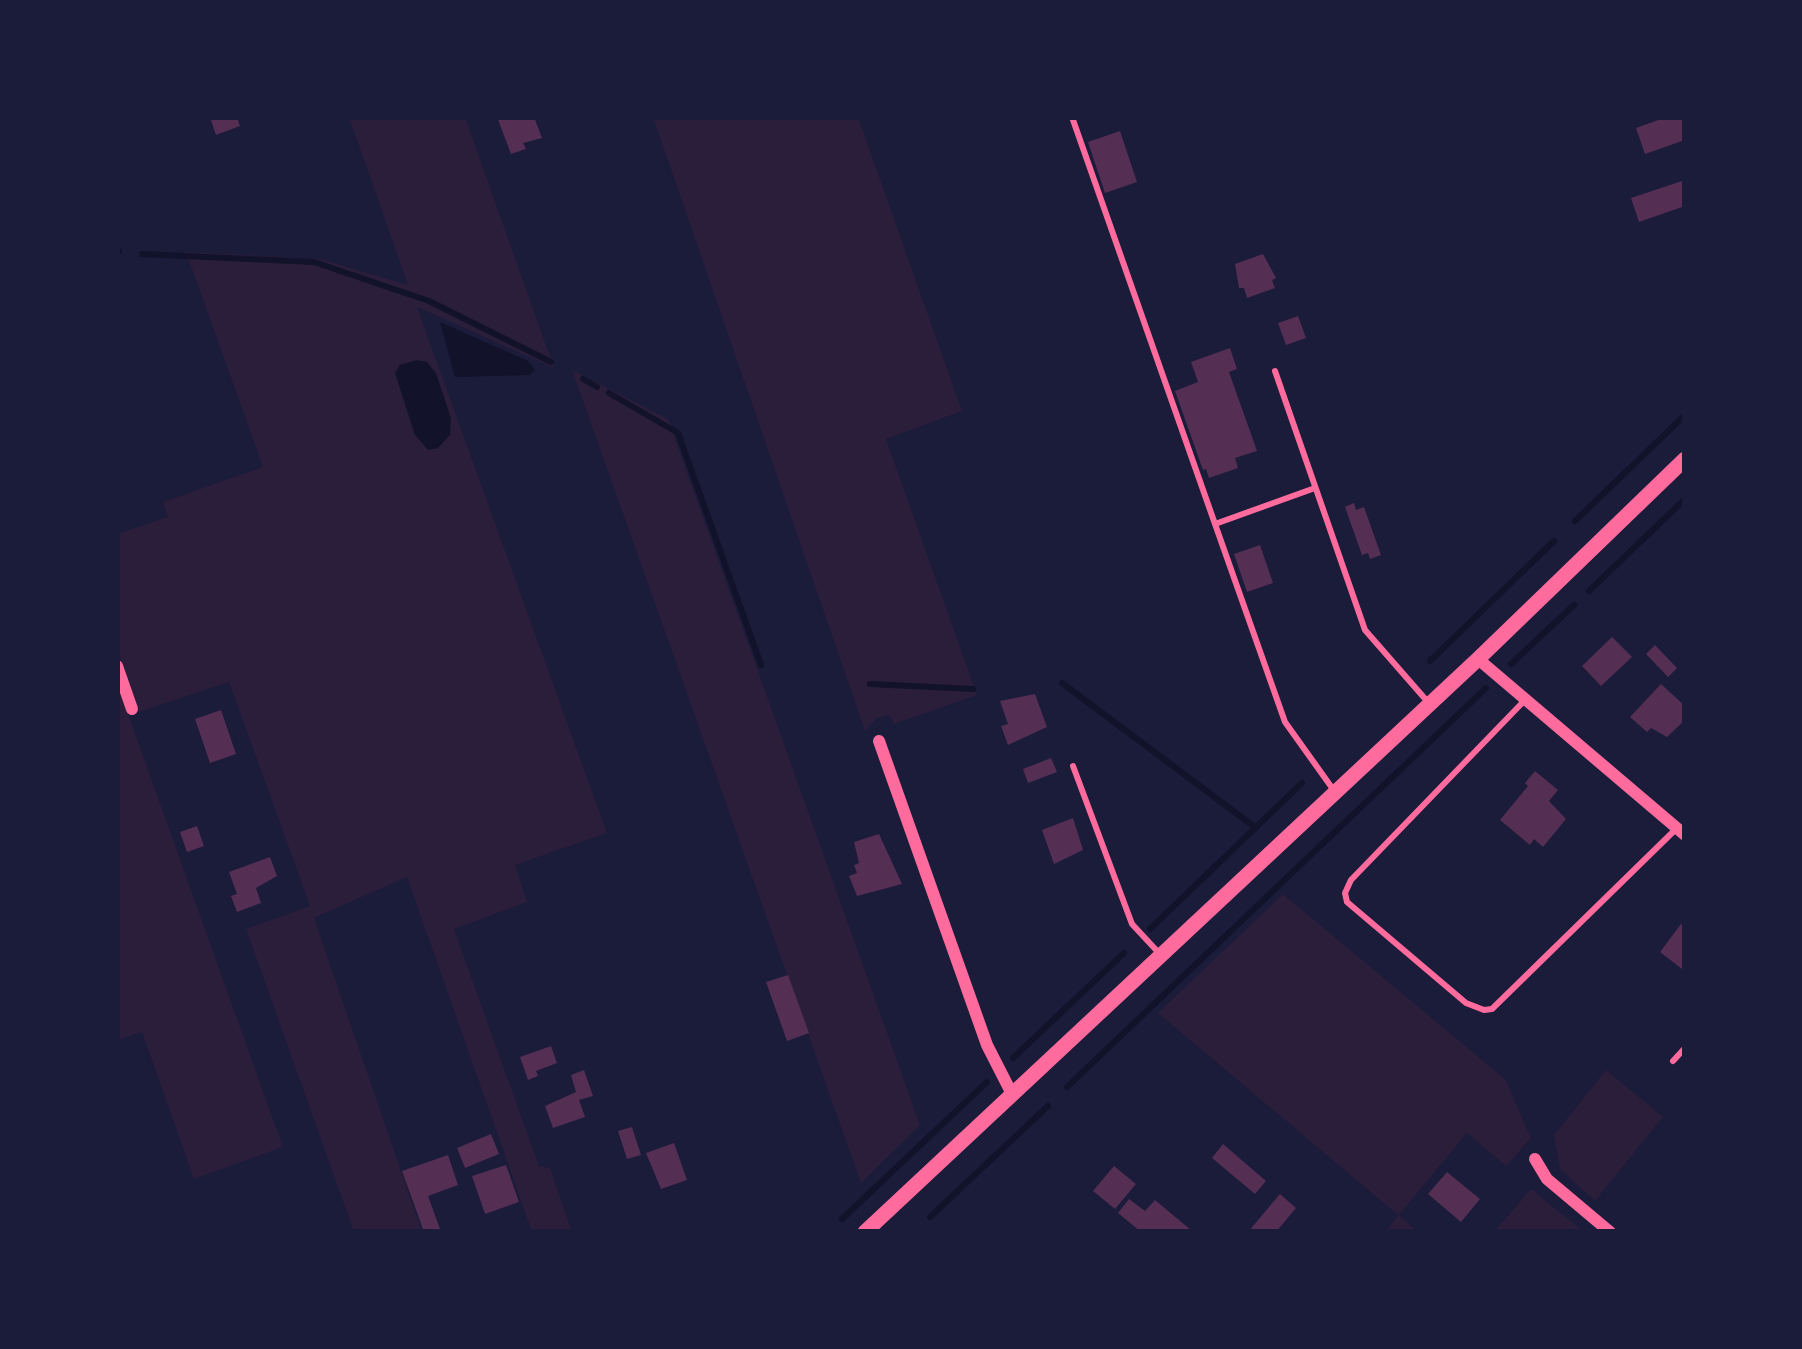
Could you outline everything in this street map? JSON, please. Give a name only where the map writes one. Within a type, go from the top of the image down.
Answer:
[{"type":"street","points":[[866,1232],[1685,459]]},
{"type":"street","points":[[1478,658],[1681,832]]},
{"type":"street","points":[[117,666],[133,709]]},
{"type":"street","points":[[879,741],[987,1045],[1012,1094]]},
{"type":"street","points":[[1535,1159],[1546,1179],[1610,1232]]},
{"type":"lane","points":[[1072,117],[1285,722],[1335,792]]},
{"type":"lane","points":[[1274,371],[1365,630],[1429,704]]},
{"type":"lane","points":[[1215,524],[1316,488]]},
{"type":"lane","points":[[1526,699],[1351,880],[1347,902],[1466,1003],[1492,1009],[1681,832]]},
{"type":"lane","points":[[1073,766],[1132,924],[1161,954]]},
{"type":"lane","points":[[1673,1061],[1685,1048]]},
{"type":"shaded area","points":[[349,117],[465,117],[554,368],[417,307],[607,833],[515,865],[527,902],[454,929],[539,1166],[550,1168],[572,1232],[532,1232],[407,877],[314,918],[422,1232],[354,1232],[246,929],[310,906],[229,682],[139,712],[117,648],[117,534],[168,517],[163,502],[263,467],[186,252],[320,259],[408,285]]},
{"type":"shaded area","points":[[653,117],[858,117],[962,411],[886,439],[977,695],[894,724],[890,715],[877,718],[865,731]]},
{"type":"shaded area","points":[[440,322],[528,361],[535,370],[529,375],[455,377]]},
{"type":"shaded area","points":[[427,362],[436,373],[451,418],[450,435],[438,448],[428,450],[415,435],[395,373],[400,365]]},
{"type":"shaded area","points":[[572,370],[668,419],[920,1125],[861,1183]]},
{"type":"shaded area","points":[[117,683],[283,1147],[194,1179],[142,1032],[117,1040]]},
{"type":"shaded area","points":[[1283,894],[1505,1079],[1531,1138],[1506,1166],[1467,1133],[1399,1215],[1418,1232],[1386,1232],[1398,1215],[1158,1013]]},
{"type":"shaded area","points":[[1606,1070],[1663,1117],[1595,1201],[1560,1169],[1554,1135]]},
{"type":"shaded area","points":[[1531,1189],[1584,1232],[1494,1232]]},
{"type":"building","points":[[210,117],[237,117],[240,126],[216,135]]},
{"type":"building","points":[[497,117],[534,117],[542,138],[523,143],[526,149],[511,154]]},
{"type":"building","points":[[1667,117],[1684,117],[1685,140],[1645,154],[1636,128]]},
{"type":"building","points":[[1120,131],[1137,182],[1105,193],[1088,142]]},
{"type":"building","points":[[1685,180],[1685,206],[1639,222],[1631,198]]},
{"type":"building","points":[[1263,254],[1276,278],[1272,280],[1275,288],[1247,298],[1244,288],[1239,288],[1235,264]]},
{"type":"building","points":[[1298,316],[1306,338],[1286,345],[1278,323]]},
{"type":"building","points":[[1230,348],[1237,369],[1229,372],[1257,451],[1235,458],[1238,468],[1209,478],[1175,391],[1198,382],[1191,362]]},
{"type":"building","points":[[1354,503],[1356,510],[1364,507],[1381,555],[1370,559],[1368,553],[1362,555],[1345,507]]},
{"type":"building","points":[[1260,545],[1273,583],[1247,592],[1234,554]]},
{"type":"building","points":[[1612,637],[1632,657],[1601,686],[1582,666]]},
{"type":"building","points":[[1655,645],[1677,668],[1668,677],[1646,654]]},
{"type":"building","points":[[1661,684],[1685,706],[1685,720],[1667,737],[1651,728],[1647,732],[1630,717]]},
{"type":"building","points":[[1035,694],[1047,727],[1008,745],[1001,726],[1008,724],[1000,701]]},
{"type":"building","points":[[221,710],[236,754],[210,763],[195,719]]},
{"type":"building","points":[[1051,758],[1057,772],[1028,783],[1023,769]]},
{"type":"building","points":[[1535,771],[1558,790],[1549,801],[1566,819],[1543,847],[1534,839],[1530,845],[1500,820]]},
{"type":"building","points":[[1073,818],[1083,850],[1054,864],[1042,830]]},
{"type":"building","points":[[197,826],[204,846],[187,852],[180,832]]},
{"type":"building","points":[[879,834],[902,884],[857,896],[849,876],[857,873],[854,865],[859,863],[854,842]]},
{"type":"building","points":[[270,857],[277,876],[256,888],[261,903],[237,912],[229,872]]},
{"type":"building","points":[[1681,924],[1685,927],[1682,969],[1660,952]]},
{"type":"building","points":[[788,975],[809,1033],[787,1041],[766,982]]},
{"type":"building","points":[[551,1046],[557,1063],[536,1071],[538,1076],[528,1080],[520,1057]]},
{"type":"building","points":[[584,1070],[593,1096],[579,1100],[585,1117],[553,1128],[545,1106],[576,1092],[571,1075]]},
{"type":"building","points":[[632,1127],[641,1155],[627,1159],[618,1131]]},
{"type":"building","points":[[491,1134],[499,1154],[465,1168],[457,1148]]},
{"type":"building","points":[[674,1143],[687,1180],[661,1189],[646,1153]]},
{"type":"building","points":[[1223,1144],[1266,1181],[1255,1194],[1212,1158]]},
{"type":"building","points":[[448,1155],[458,1185],[428,1196],[440,1229],[424,1232],[402,1171]]},
{"type":"building","points":[[506,1165],[519,1202],[485,1214],[472,1176]]},
{"type":"building","points":[[1114,1166],[1136,1184],[1115,1209],[1093,1191]]},
{"type":"building","points":[[1447,1172],[1480,1199],[1461,1222],[1428,1194]]},
{"type":"building","points":[[1280,1194],[1296,1208],[1276,1232],[1248,1232]]},
{"type":"building","points":[[1129,1199],[1145,1211],[1155,1200],[1191,1230],[1141,1232],[1118,1213]]},
{"type":"waterway","points":[[142,254],[314,262],[429,301],[551,362]]},
{"type":"waterway","points":[[583,379],[597,387]]},
{"type":"waterway","points":[[609,393],[678,433],[761,665]]},
{"type":"waterway","points":[[1575,521],[1685,415]]},
{"type":"waterway","points":[[1589,591],[1685,499]]},
{"type":"waterway","points":[[1430,661],[1554,541]]},
{"type":"waterway","points":[[1511,664],[1574,605]]},
{"type":"waterway","points":[[1062,683],[1256,828]]},
{"type":"waterway","points":[[870,684],[973,689]]},
{"type":"waterway","points":[[1067,1087],[1486,688]]},
{"type":"waterway","points":[[1150,929],[1302,783]]},
{"type":"waterway","points":[[1013,1058],[1124,953]]},
{"type":"waterway","points":[[842,1219],[987,1082]]},
{"type":"waterway","points":[[930,1217],[1048,1106]]}]
